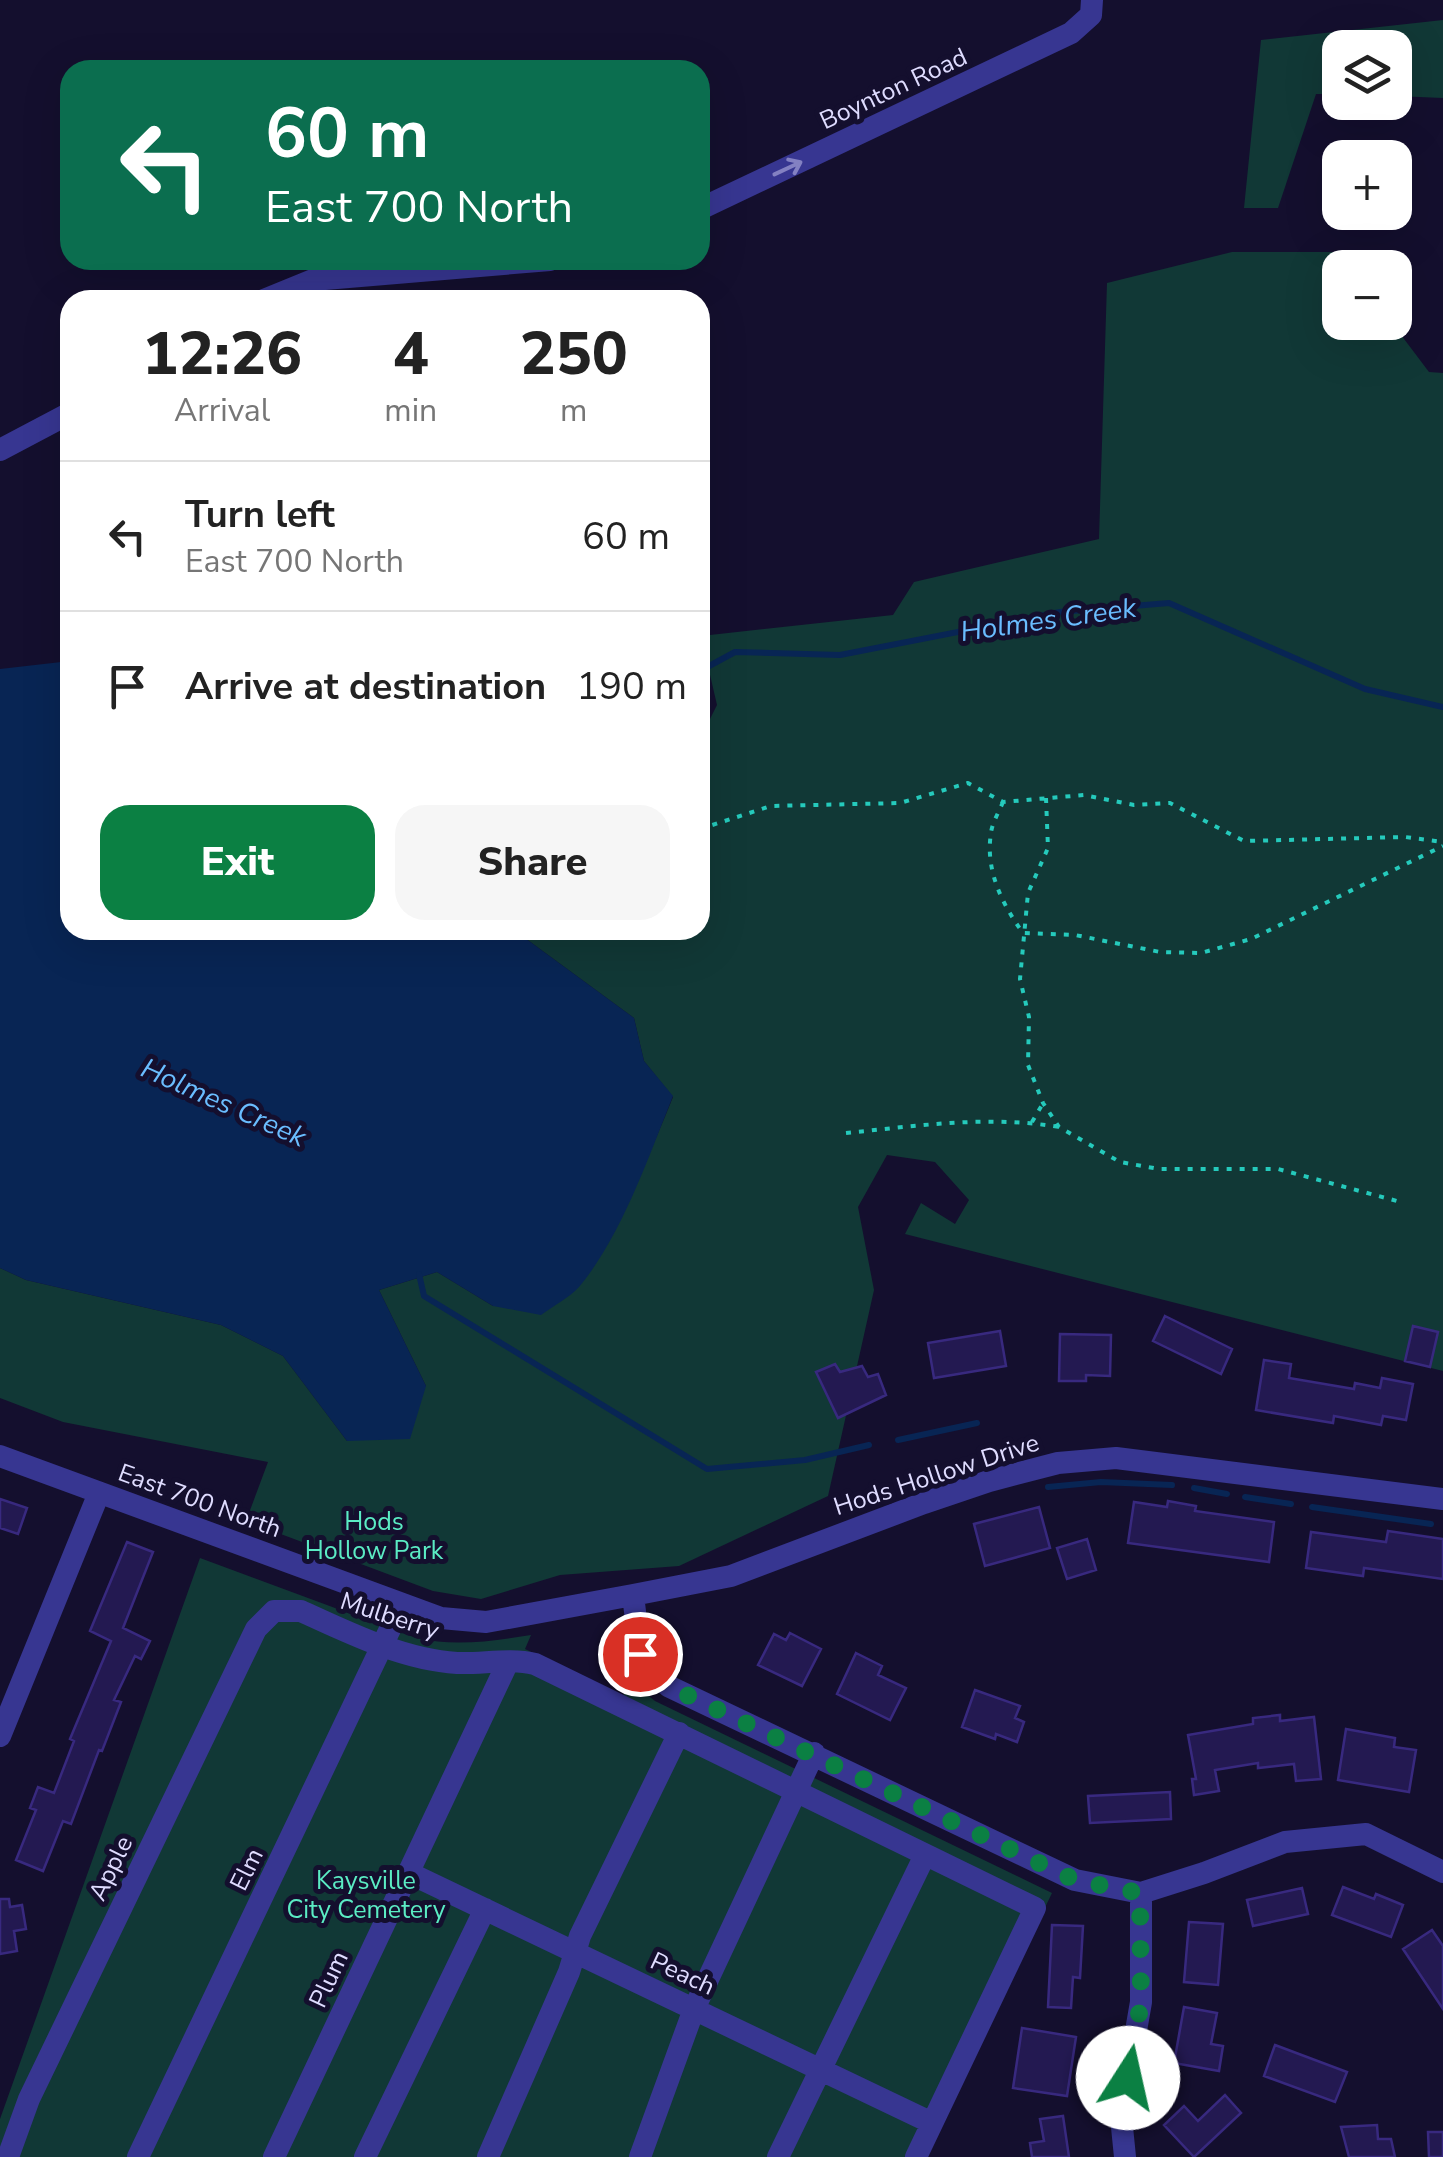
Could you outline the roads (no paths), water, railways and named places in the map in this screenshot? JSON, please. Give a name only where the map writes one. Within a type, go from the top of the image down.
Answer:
[{"type":"street","name":"Boynton Road","points":[[710,204],[1071,34],[1090,15],[1092,0]]},
{"type":"street","points":[[288,290],[313,280],[445,270]]},
{"type":"street","points":[[0,450],[60,418]]},
{"type":"street","name":"East 700 North","points":[[0,1456],[441,1618],[486,1622],[633,1594]]},
{"type":"street","name":"Hods Hollow Drive","points":[[633,1594],[731,1576],[940,1498],[1058,1463],[1116,1458],[1443,1498]]},
{"type":"street","points":[[0,1736],[98,1492]]},
{"type":"street","points":[[633,1594],[640,1654],[668,1686],[1075,1880],[1140,1893],[1285,1842],[1366,1834],[1443,1872]]},
{"type":"street","name":"Elm","points":[[138,2157],[402,1604]]},
{"type":"street","name":"Mulberry","points":[[274,1611],[301,1612],[384,1646],[454,1663],[536,1664],[1035,1908],[932,2123]]},
{"type":"street","name":"Apple","points":[[8,2157],[29,2098],[256,1629],[274,1611]]},
{"type":"street","name":"Plum","points":[[274,2157],[508,1662]]},
{"type":"street","points":[[488,2157],[576,1954],[580,1936],[679,1733]]},
{"type":"street","points":[[640,2157],[694,2009],[814,1753]]},
{"type":"street","points":[[778,2157],[925,1855]]},
{"type":"street","name":"Peach","points":[[410,1873],[932,2123]]},
{"type":"street","points":[[1125,2157],[1121,2117],[1141,2002],[1140,1893]]},
{"type":"street","points":[[365,2157],[485,1909]]},
{"type":"street","points":[[916,2157],[932,2123]]},
{"type":"water","points":[[60,662],[60,940],[528,940],[634,1018],[644,1061],[673,1096],[633,1195],[608,1244],[579,1287],[541,1315],[493,1306],[437,1272],[379,1290],[426,1386],[410,1439],[347,1441],[283,1356],[221,1325],[26,1280],[0,1268],[0,669]]},
{"type":"waterway","name":"Holmes Creek","points":[[710,666],[735,652],[840,655],[1060,612],[1169,603],[1365,689],[1443,707]]},
{"type":"waterway","points":[[419,1274],[424,1296],[707,1469],[805,1460],[869,1445]]},
{"type":"waterway","points":[[898,1440],[977,1423]]},
{"type":"waterway","points":[[1048,1487],[1101,1482],[1172,1485]]},
{"type":"waterway","points":[[1194,1488],[1227,1494]]},
{"type":"waterway","points":[[1245,1497],[1291,1504]]},
{"type":"waterway","points":[[1312,1507],[1431,1524]]},
{"type":"park label","name":"Hods Hollow Park","points":[[374,1536]]},
{"type":"park label","name":"Kaysville City Cemetery","points":[[366,1894]]}]
